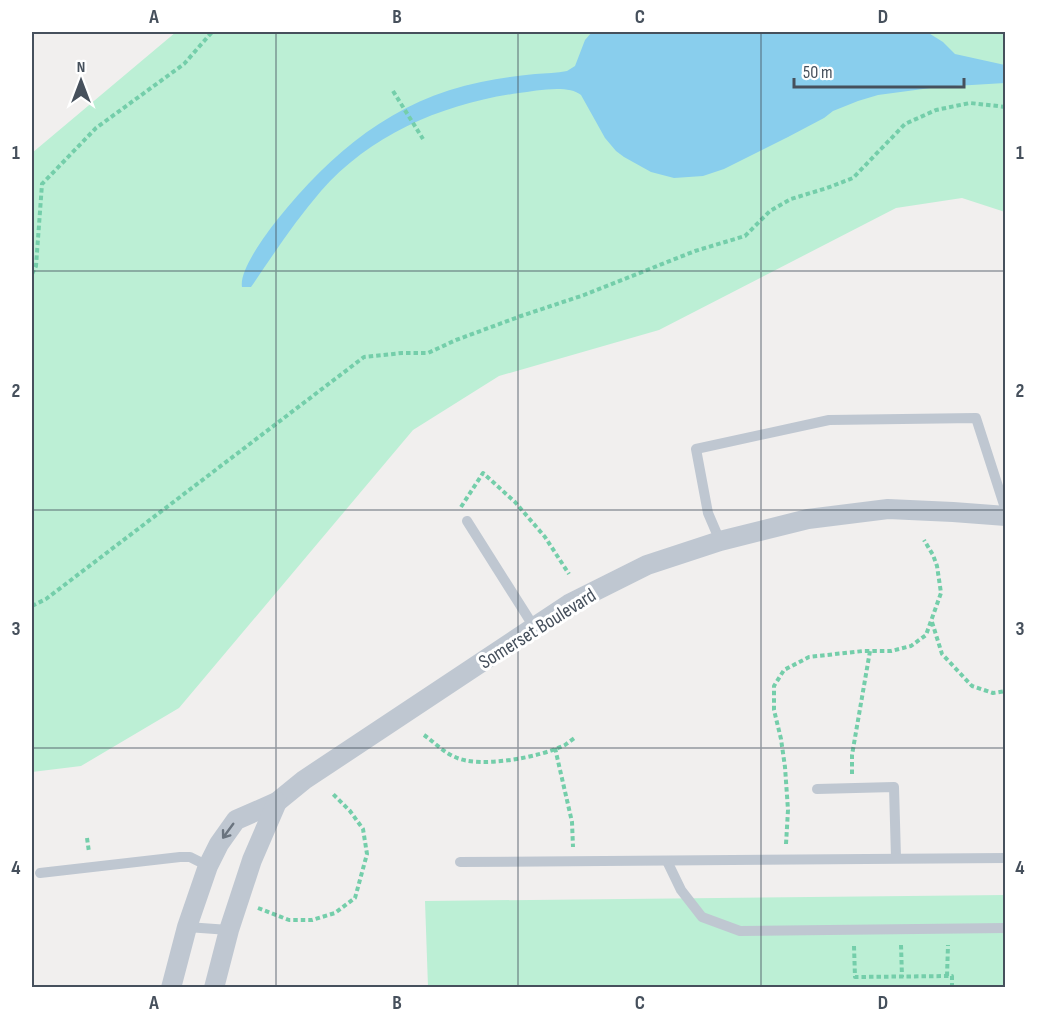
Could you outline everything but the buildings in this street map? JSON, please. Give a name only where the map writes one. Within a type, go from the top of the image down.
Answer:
[{"type":"street","name":"Somerset Boulevard","points":[[171,987],[187,927],[208,866],[219,844],[236,820],[277,802],[304,780],[569,604],[647,565],[720,541],[808,519],[888,509],[1005,516]]},
{"type":"street","name":"Somerset Boulevard","points":[[214,987],[229,930],[252,860],[277,802]]},
{"type":"lane","points":[[720,541],[708,513],[696,449],[829,420],[976,418],[1005,511]]},
{"type":"lane","points":[[467,521],[534,627]]},
{"type":"lane","points":[[817,789],[894,787],[896,858]]},
{"type":"lane","points":[[40,873],[180,857],[190,857],[208,866]]},
{"type":"lane","points":[[460,862],[1005,858]]},
{"type":"lane","points":[[668,861],[681,890],[702,917],[740,932],[1005,928]]},
{"type":"lane","points":[[187,927],[229,930]]},
{"type":"path","points":[[32,274],[36,266],[42,184],[96,128],[184,64],[212,32]]},
{"type":"path","points":[[393,91],[423,139]]},
{"type":"path","points":[[32,606],[46,599],[364,357],[428,353],[467,336],[695,251],[745,236],[770,211],[791,199],[853,178],[905,124],[936,110],[970,103],[1005,108]]},
{"type":"path","points":[[467,521],[460,509],[483,473],[515,502],[545,537],[569,574]]},
{"type":"path","points":[[785,860],[788,810],[785,767],[774,710],[774,686],[784,670],[809,657],[891,651],[911,646],[926,635],[941,593],[937,566],[924,540]]},
{"type":"path","points":[[932,622],[942,654],[972,686],[993,693],[1005,691]]},
{"type":"path","points":[[853,788],[852,755],[870,651]]},
{"type":"path","points":[[424,735],[456,758],[480,763],[537,754],[563,746],[576,737]]},
{"type":"path","points":[[555,748],[572,822],[573,861]]},
{"type":"path","points":[[257,907],[289,920],[312,920],[335,913],[355,898],[367,854],[363,829],[350,811],[333,794]]},
{"type":"path","points":[[947,976],[949,929]]},
{"type":"path","points":[[854,930],[855,977],[952,976],[952,987]]},
{"type":"path","points":[[901,930],[902,976]]},
{"type":"path","points":[[1005,982],[1005,987]]},
{"type":"green space","points":[[176,32],[1005,32],[1005,212],[962,198],[896,208],[659,330],[499,376],[413,430],[179,708],[81,766],[32,772],[32,153]]},
{"type":"green space","points":[[1005,895],[1005,987],[428,987],[425,901]]},
{"type":"water","points":[[592,32],[927,32],[943,42],[955,54],[1005,65],[1005,83],[938,87],[878,95],[833,111],[824,118],[724,169],[703,176],[674,178],[651,172],[616,151],[605,138],[581,95],[575,92],[560,89],[542,90],[464,105],[411,124],[363,153],[341,171],[302,214],[251,287],[242,287],[242,280],[249,262],[277,220],[320,172],[367,132],[392,116],[449,90],[494,79],[567,71],[575,66],[585,40]]}]
